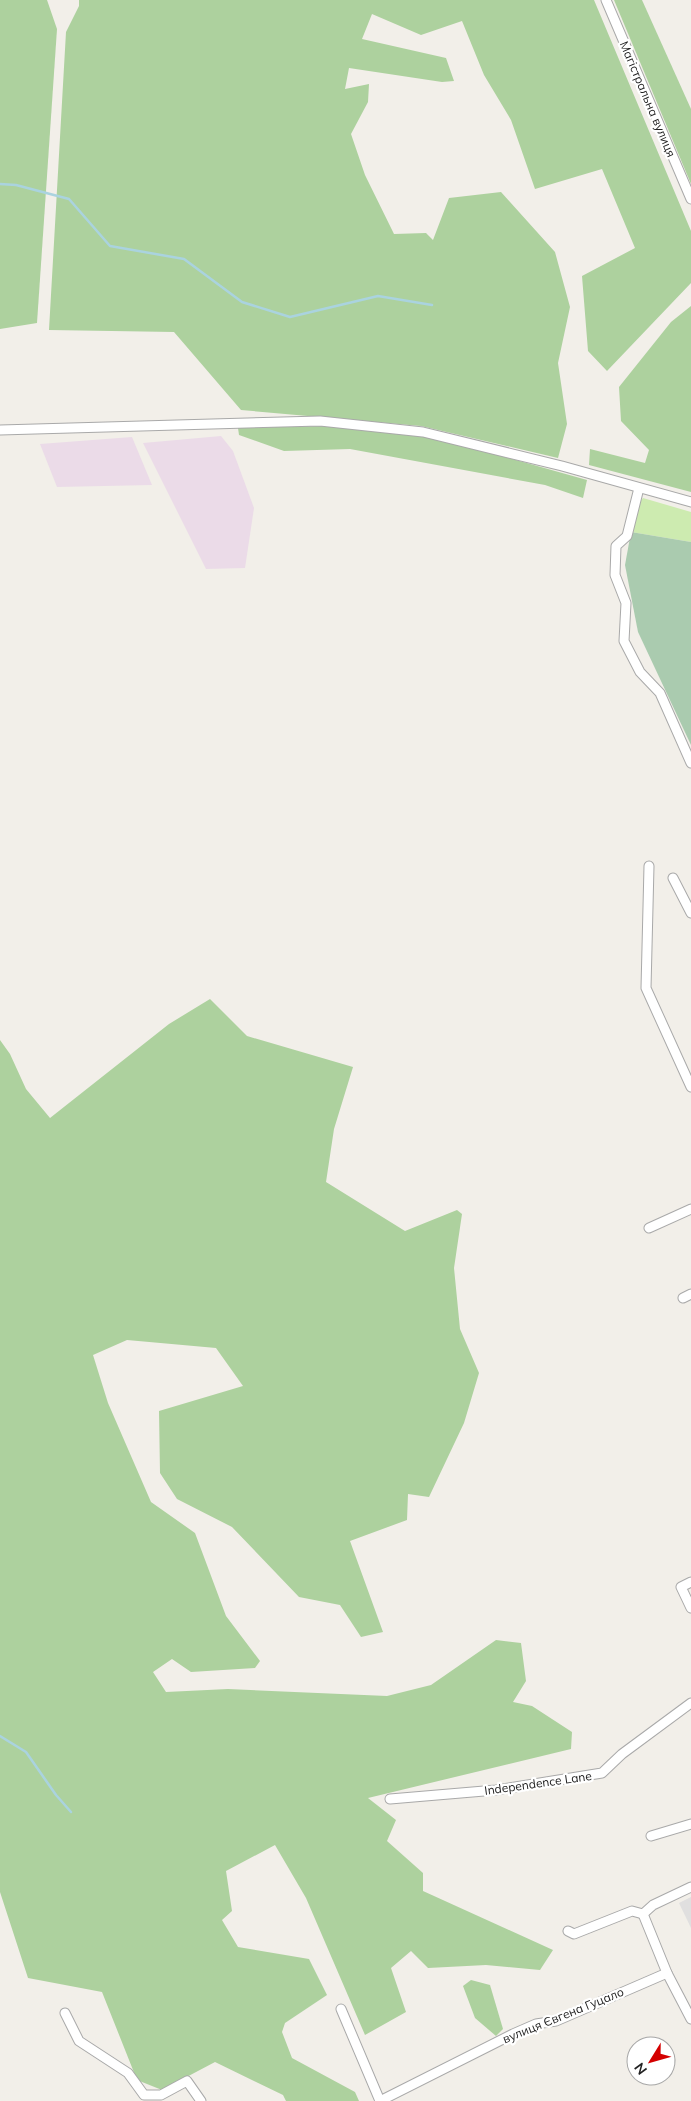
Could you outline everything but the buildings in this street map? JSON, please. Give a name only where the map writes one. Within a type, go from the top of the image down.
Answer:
[{"type":"street","name":"Магістральна вулиця","points":[[606,0],[691,199]]},
{"type":"street","points":[[0,430],[320,421],[423,432],[562,466],[691,502]]},
{"type":"street","points":[[639,488],[627,536],[616,546],[615,575],[626,603],[624,641],[640,672],[660,693],[691,763]]},
{"type":"street","points":[[649,866],[646,988],[691,1087]]},
{"type":"street","points":[[673,878],[691,914]]},
{"type":"street","points":[[648,1228],[691,1209]]},
{"type":"street","points":[[691,1582],[681,1587],[691,1608]]},
{"type":"street","name":"Independence Lane","points":[[390,1799],[496,1790],[602,1773],[622,1754],[691,1703]]},
{"type":"street","points":[[651,1836],[691,1824]]},
{"type":"street","points":[[643,1914],[653,1905],[691,1887]]},
{"type":"street","points":[[568,1930],[574,1934],[632,1912],[643,1914]]},
{"type":"street","points":[[643,1914],[667,1973],[691,2019]]},
{"type":"street","name":"вулиця Євгена Гуцало","points":[[380,2101],[513,2034],[536,2024],[556,2021],[667,1973]]},
{"type":"street","points":[[341,2009],[380,2101]]},
{"type":"street","points":[[65,2013],[79,2041],[128,2073],[144,2095],[161,2096],[187,2081],[201,2101]]},
{"type":"shaded area","points":[[221,436],[233,451],[254,508],[245,568],[206,569],[143,443]]},
{"type":"shaded area","points":[[132,437],[152,485],[57,487],[40,444]]},
{"type":"shaded area","points":[[691,1897],[691,1928],[679,1903]]},
{"type":"green space","points":[[0,0],[47,0],[57,29],[37,323],[0,329]]},
{"type":"green space","points":[[79,0],[594,0],[691,231],[691,283],[607,371],[588,351],[582,276],[635,248],[602,169],[535,189],[511,120],[484,75],[462,21],[421,35],[372,14],[362,39],[446,58],[454,81],[442,82],[349,68],[345,89],[369,84],[368,102],[351,134],[365,175],[394,234],[426,233],[433,240],[449,198],[501,192],[555,252],[570,307],[558,363],[567,424],[558,458],[421,426],[241,410],[174,332],[49,330],[66,32],[79,6]]},
{"type":"green space","points":[[614,0],[642,0],[691,109],[691,184]]},
{"type":"green space","points":[[691,306],[691,492],[589,465],[590,449],[645,463],[649,450],[621,421],[619,387],[671,322]]},
{"type":"green space","points":[[322,426],[423,434],[587,480],[583,498],[545,485],[350,449],[284,451],[239,435],[238,428]]},
{"type":"green space","points":[[643,498],[691,512],[691,542],[631,532],[637,505]]},
{"type":"green space","points":[[631,532],[691,542],[691,745],[638,632],[625,565]]},
{"type":"green space","points":[[210,999],[247,1036],[353,1067],[334,1129],[326,1182],[405,1231],[457,1210],[462,1214],[454,1268],[460,1329],[479,1373],[464,1423],[429,1497],[408,1494],[407,1520],[350,1541],[383,1632],[361,1637],[340,1605],[299,1597],[232,1527],[177,1499],[160,1473],[159,1411],[243,1386],[216,1348],[127,1340],[93,1355],[108,1403],[151,1502],[195,1533],[226,1616],[260,1661],[255,1668],[191,1672],[172,1659],[153,1672],[166,1692],[228,1689],[387,1696],[431,1685],[496,1640],[521,1643],[526,1681],[513,1702],[532,1706],[572,1732],[571,1749],[368,1798],[396,1820],[387,1841],[423,1873],[423,1891],[553,1950],[540,1970],[486,1965],[428,1968],[411,1951],[391,1968],[406,2012],[365,2035],[306,1898],[275,1845],[226,1871],[232,1911],[222,1920],[238,1947],[309,1959],[327,1995],[285,2023],[282,2032],[292,2058],[355,2092],[359,2101],[286,2101],[283,2095],[215,2062],[162,2090],[137,2080],[102,1992],[28,1978],[0,1892],[0,1040],[10,1054],[26,1089],[50,1118],[169,1024]]},
{"type":"green space","points":[[471,1980],[490,1985],[503,2029],[496,2036],[475,2018],[463,1986]]},
{"type":"waterway","points":[[0,184],[16,185],[69,199],[110,246],[184,259],[242,302],[290,317],[378,296],[432,305]]},
{"type":"waterway","points":[[0,1736],[26,1752],[56,1795],[71,1812]]}]
